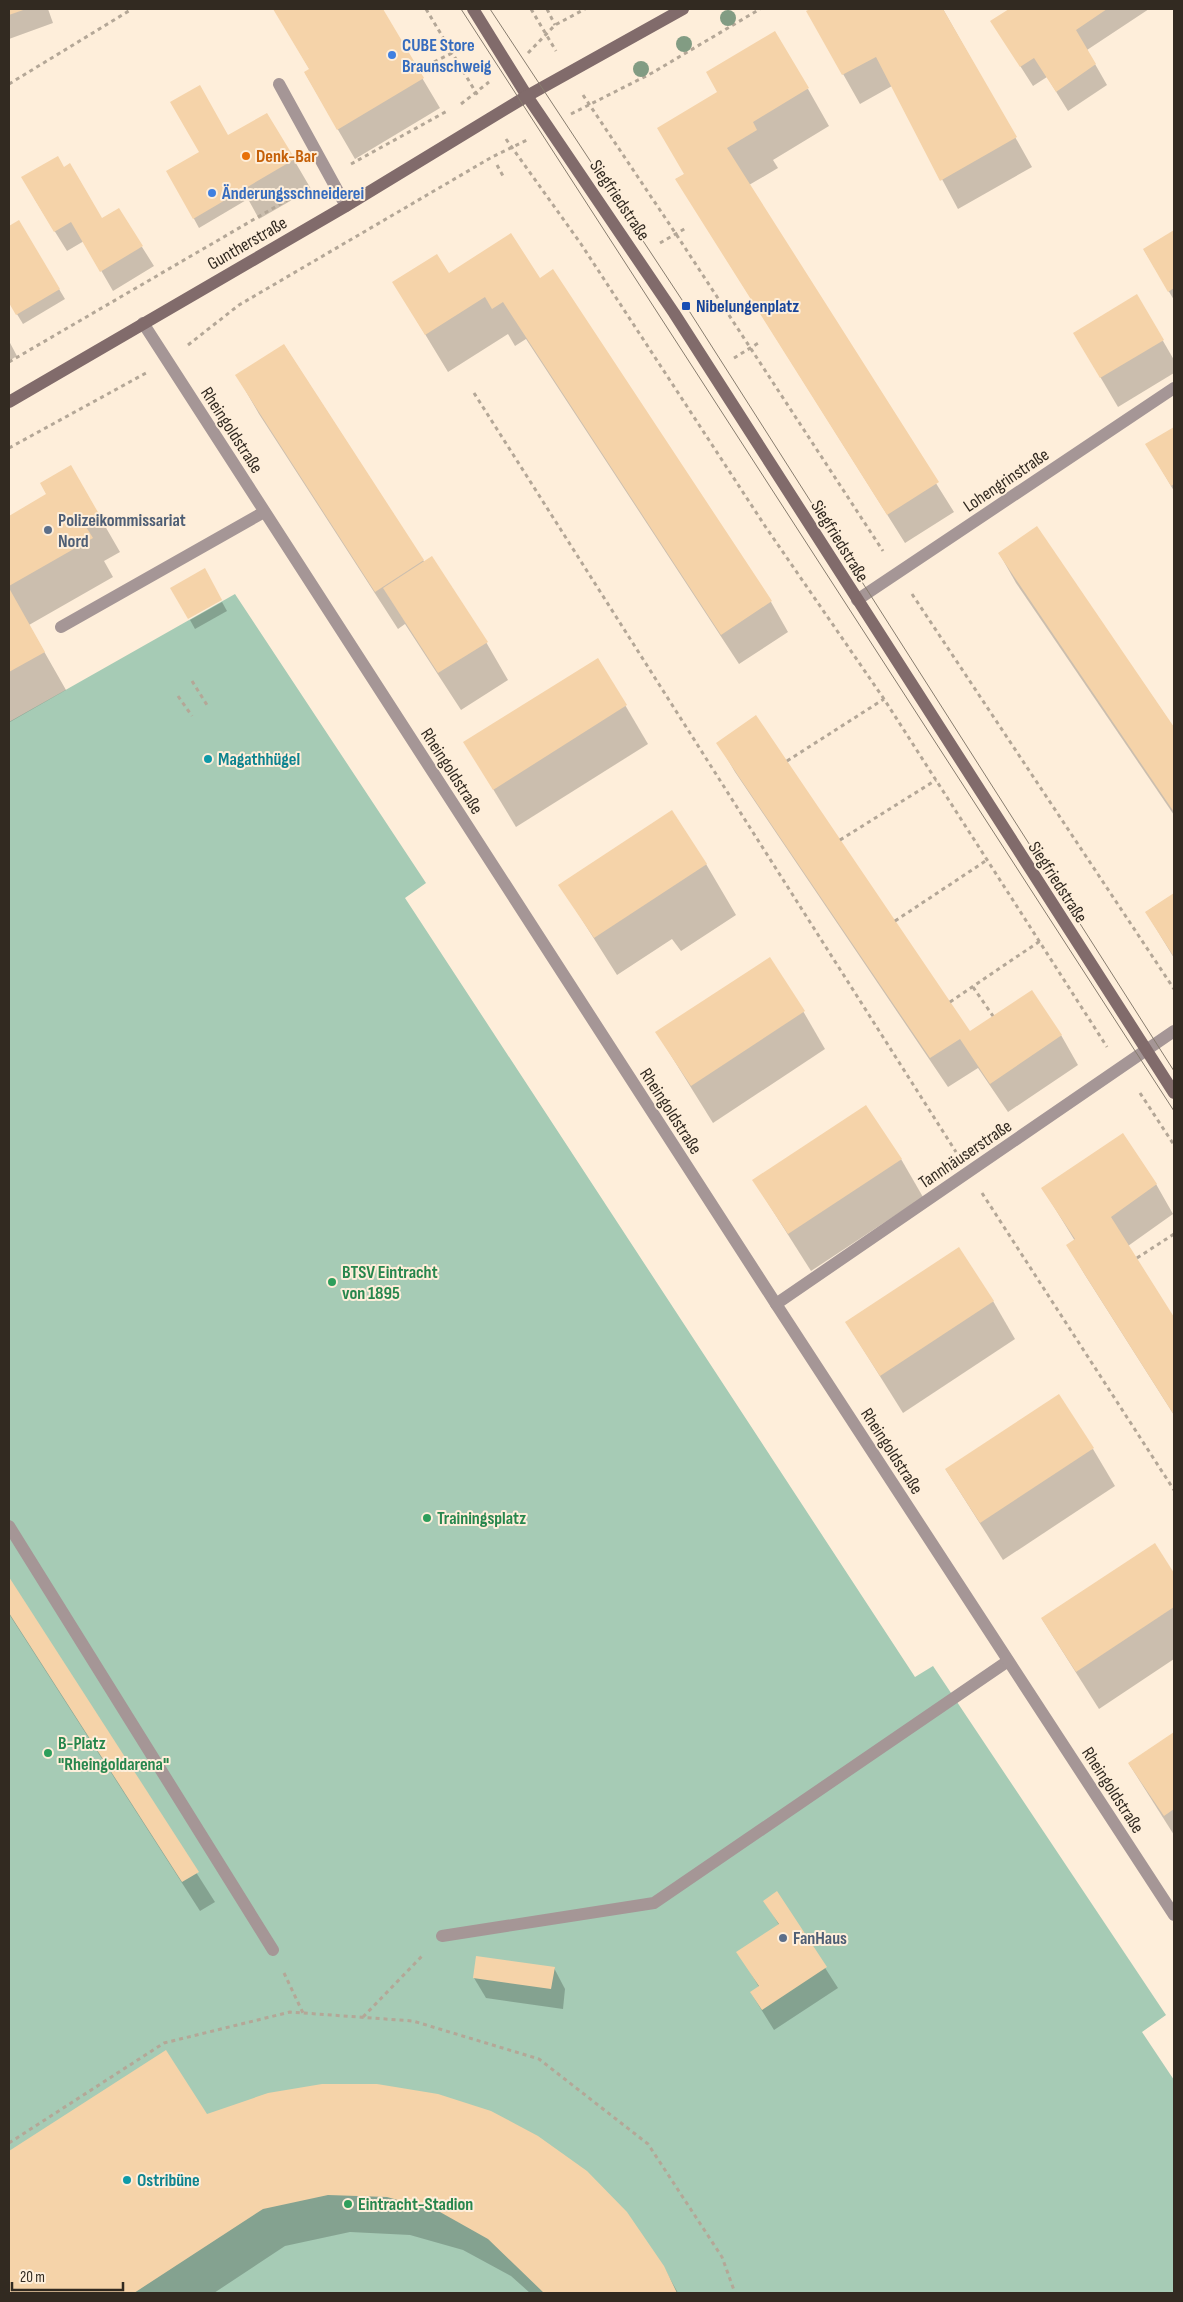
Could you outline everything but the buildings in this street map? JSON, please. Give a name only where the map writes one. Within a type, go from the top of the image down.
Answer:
[{"type":"street","name":"Siegfriedstraße","points":[[473,9],[528,96],[674,313],[1174,1093]]},
{"type":"street","points":[[528,96],[683,9]]},
{"type":"street","points":[[279,84],[346,206]]},
{"type":"street","name":"Guntherstraße","points":[[9,402],[346,206],[528,96]]},
{"type":"street","name":"Rheingoldstraße","points":[[143,323],[776,1304],[1174,1915]]},
{"type":"street","name":"Lohengrinstraße","points":[[857,600],[1174,388]]},
{"type":"street","points":[[61,626],[264,512]]},
{"type":"street","name":"Tannhäuserstraße","points":[[776,1304],[1174,1031]]},
{"type":"street","points":[[9,1526],[274,1950]]},
{"type":"street","points":[[442,1936],[654,1903],[1008,1660]]},
{"type":"path","points":[[9,84],[132,9]]},
{"type":"path","points":[[426,9],[475,92],[460,104]]},
{"type":"path","points":[[531,9],[546,34],[555,25],[586,9]]},
{"type":"path","points":[[547,9],[555,25]]},
{"type":"path","points":[[760,9],[652,73],[588,104],[676,234],[898,574],[1174,989]]},
{"type":"path","points":[[434,62],[452,53]]},
{"type":"path","points":[[9,362],[329,175],[452,109]]},
{"type":"path","points":[[9,448],[167,362],[239,305],[492,157],[512,148],[581,244],[771,534],[884,699],[1112,1053]]},
{"type":"path","points":[[497,165],[503,176]]},
{"type":"path","points":[[660,243],[686,228]]},
{"type":"path","points":[[733,358],[760,342]]},
{"type":"path","points":[[474,393],[969,1173],[1174,1490]]},
{"type":"path","points":[[192,681],[207,705]]},
{"type":"path","points":[[178,696],[192,716]]},
{"type":"path","points":[[787,761],[884,699]]},
{"type":"path","points":[[840,840],[936,780]]},
{"type":"path","points":[[895,921],[987,860]]},
{"type":"path","points":[[950,1002],[1040,941]]},
{"type":"path","points":[[973,987],[993,1016]]},
{"type":"path","points":[[1140,1092],[1174,1145]]},
{"type":"path","points":[[1137,1258],[1174,1234]]},
{"type":"path","points":[[362,2017],[442,1936]]},
{"type":"path","points":[[274,1950],[303,2013]]},
{"type":"path","points":[[9,2143],[164,2043],[290,2012],[414,2020],[539,2059],[648,2144],[722,2257],[735,2293]]},
{"type":"green space","name":"BTSV Eintracht von 1895","points":[[235,594],[426,883],[405,898],[915,1677],[933,1666],[1166,2015],[1142,2032],[1174,2080],[1174,2293],[9,2293],[9,722]]},
{"type":"tram line","points":[[461,9],[1174,1111]]},
{"type":"tram line","points":[[490,9],[686,306],[1174,1071]]},
{"type":"place","name":"CUBE Store Braunschweig","points":[[392,55]]},
{"type":"place","name":"Denk-Bar","points":[[246,156]]},
{"type":"place","name":"Änderungsschneiderei","points":[[212,193]]},
{"type":"place","name":"Nibelungenplatz","points":[[686,306]]},
{"type":"place","name":"Polizeikommissariat Nord","points":[[48,530]]},
{"type":"place","name":"Magathhügel","points":[[208,759]]},
{"type":"place","name":"BTSV Eintracht von 1895","points":[[332,1282]]},
{"type":"place","name":"Trainingsplatz","points":[[427,1518]]},
{"type":"place","name":"B-Platz \"Rheingoldarena\"","points":[[48,1753]]},
{"type":"place","name":"FanHaus","points":[[783,1938]]},
{"type":"place","name":"Ostribüne","points":[[127,2180]]},
{"type":"place","name":"Eintracht-Stadion","points":[[348,2204]]}]
